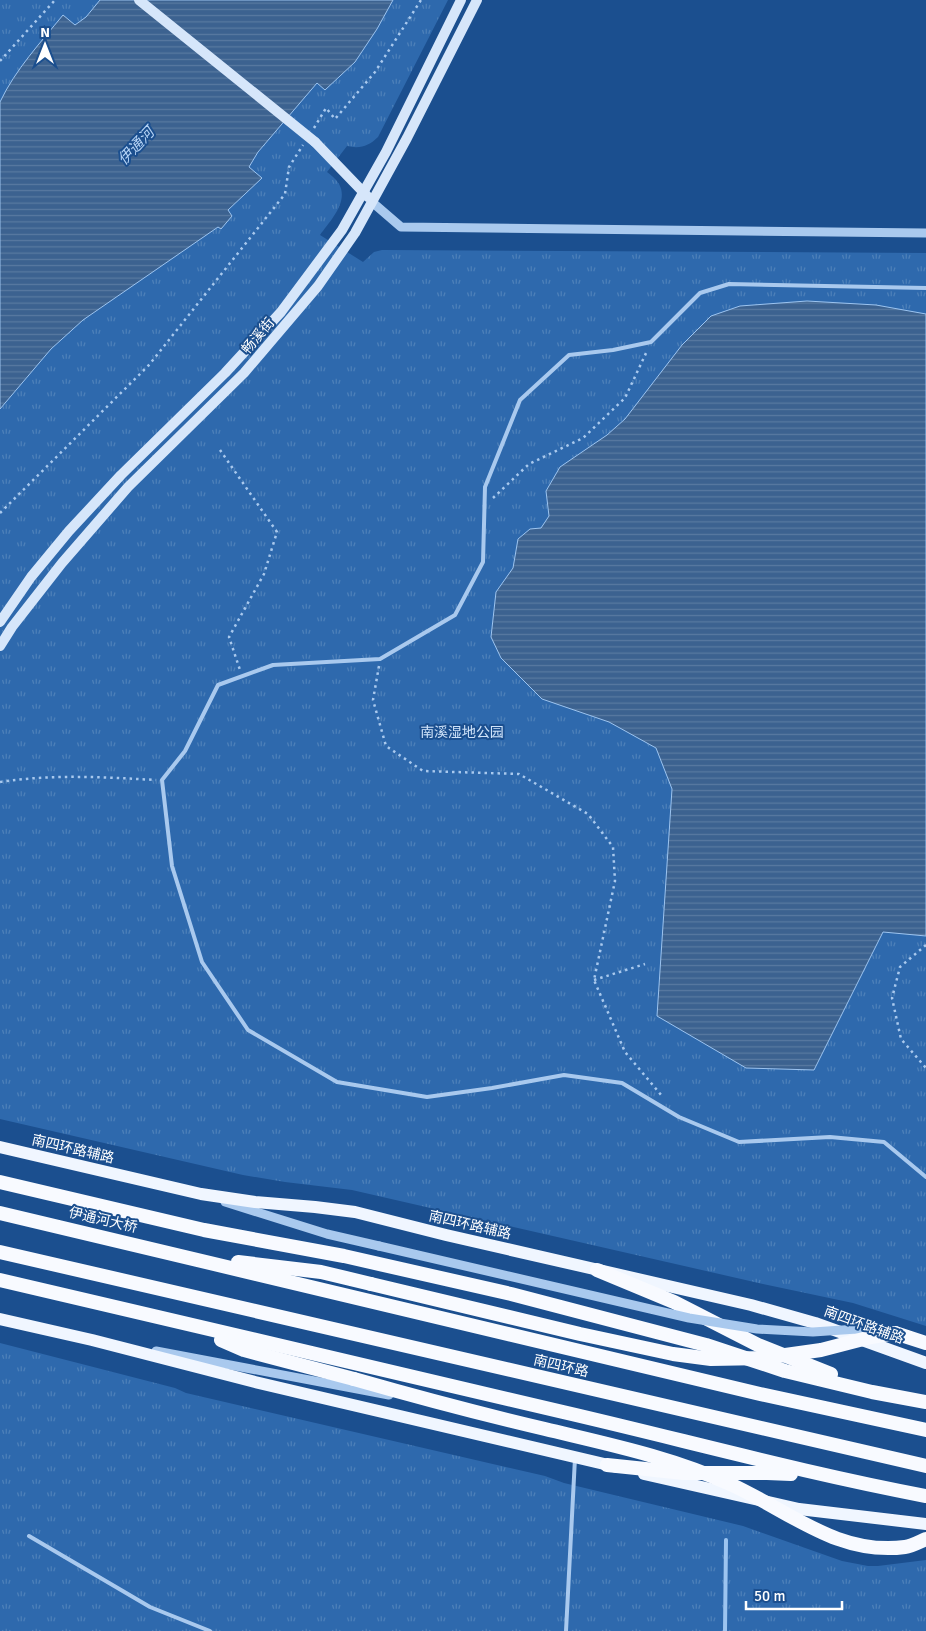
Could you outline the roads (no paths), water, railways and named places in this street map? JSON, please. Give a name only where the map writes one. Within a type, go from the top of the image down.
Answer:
[{"type":"highway","points":[[0,1182],[204,1230],[344,1256],[511,1294],[706,1346],[785,1371],[926,1402]]},
{"type":"highway","name":"伊通河大桥","points":[[0,1212],[198,1259]]},
{"type":"highway","points":[[281,1244],[356,1280]]},
{"type":"highway","name":"南四环路","points":[[0,1252],[926,1466]]},
{"type":"highway","points":[[198,1259],[321,1272],[580,1334],[674,1354],[711,1359],[764,1358],[821,1350],[895,1333],[926,1342]]},
{"type":"highway","name":"南四环路","points":[[198,1259],[760,1394],[926,1430]]},
{"type":"highway","points":[[597,1270],[674,1302],[758,1345],[808,1366],[910,1399]]},
{"type":"highway","points":[[0,1280],[926,1496]]},
{"type":"highway","points":[[187,1325],[244,1350],[353,1383],[631,1450],[694,1468],[732,1485],[839,1541],[872,1548],[906,1547],[926,1539]]},
{"type":"highway","points":[[607,1465],[684,1473],[767,1473],[843,1478]]},
{"type":"main road","points":[[139,0],[311,140],[372,202]]},
{"type":"main road","name":"畅溪街","points":[[0,622],[31,577],[69,531],[121,475],[225,373],[281,312],[342,230],[386,152],[462,0]]},
{"type":"main road","name":"畅溪街","points":[[0,646],[12,627],[62,563],[128,487],[244,373],[318,286],[355,233],[407,138],[477,0]]},
{"type":"main road","name":"南四环路辅路","points":[[0,1148],[201,1194],[255,1202],[355,1212],[751,1305],[797,1318],[926,1363]]},
{"type":"main road","points":[[0,1319],[92,1340],[246,1380],[799,1510],[926,1524]]},
{"type":"street","points":[[372,202],[401,227],[926,233]]},
{"type":"street","points":[[201,1194],[327,1234],[690,1318],[757,1329],[813,1332],[857,1329],[895,1333]]},
{"type":"street","points":[[92,1340],[353,1383]]},
{"type":"lane","points":[[926,288],[729,284],[700,293],[651,342],[614,350],[568,355],[520,400],[485,487],[484,562],[455,615],[380,659],[273,665],[218,684],[185,751],[162,780],[172,866],[202,962],[248,1030],[337,1082],[427,1097],[564,1075],[622,1083],[679,1117],[739,1142],[830,1137],[884,1142],[926,1177]]},
{"type":"lane","points":[[566,1631],[575,1457]]},
{"type":"lane","points":[[29,1536],[150,1607],[210,1631]]},
{"type":"water","name":"伊通河","points":[[100,0],[393,0],[377,29],[355,62],[325,90],[317,83],[258,152],[249,167],[262,178],[228,210],[232,216],[221,229],[218,227],[83,320],[51,349],[0,409],[0,102],[21,68],[63,15],[75,25],[86,17]]},
{"type":"water","points":[[807,301],[876,305],[926,314],[926,936],[883,932],[814,1070],[746,1068],[657,1016],[672,789],[656,748],[609,722],[542,699],[501,658],[491,637],[496,592],[513,568],[518,539],[530,529],[541,528],[549,516],[546,491],[560,467],[607,435],[625,419],[682,345],[711,316],[740,306]]},
{"type":"waterway","points":[[725,1631],[726,1540]]},
{"type":"park label","name":"南溪湿地公园","points":[[462,732]]}]
